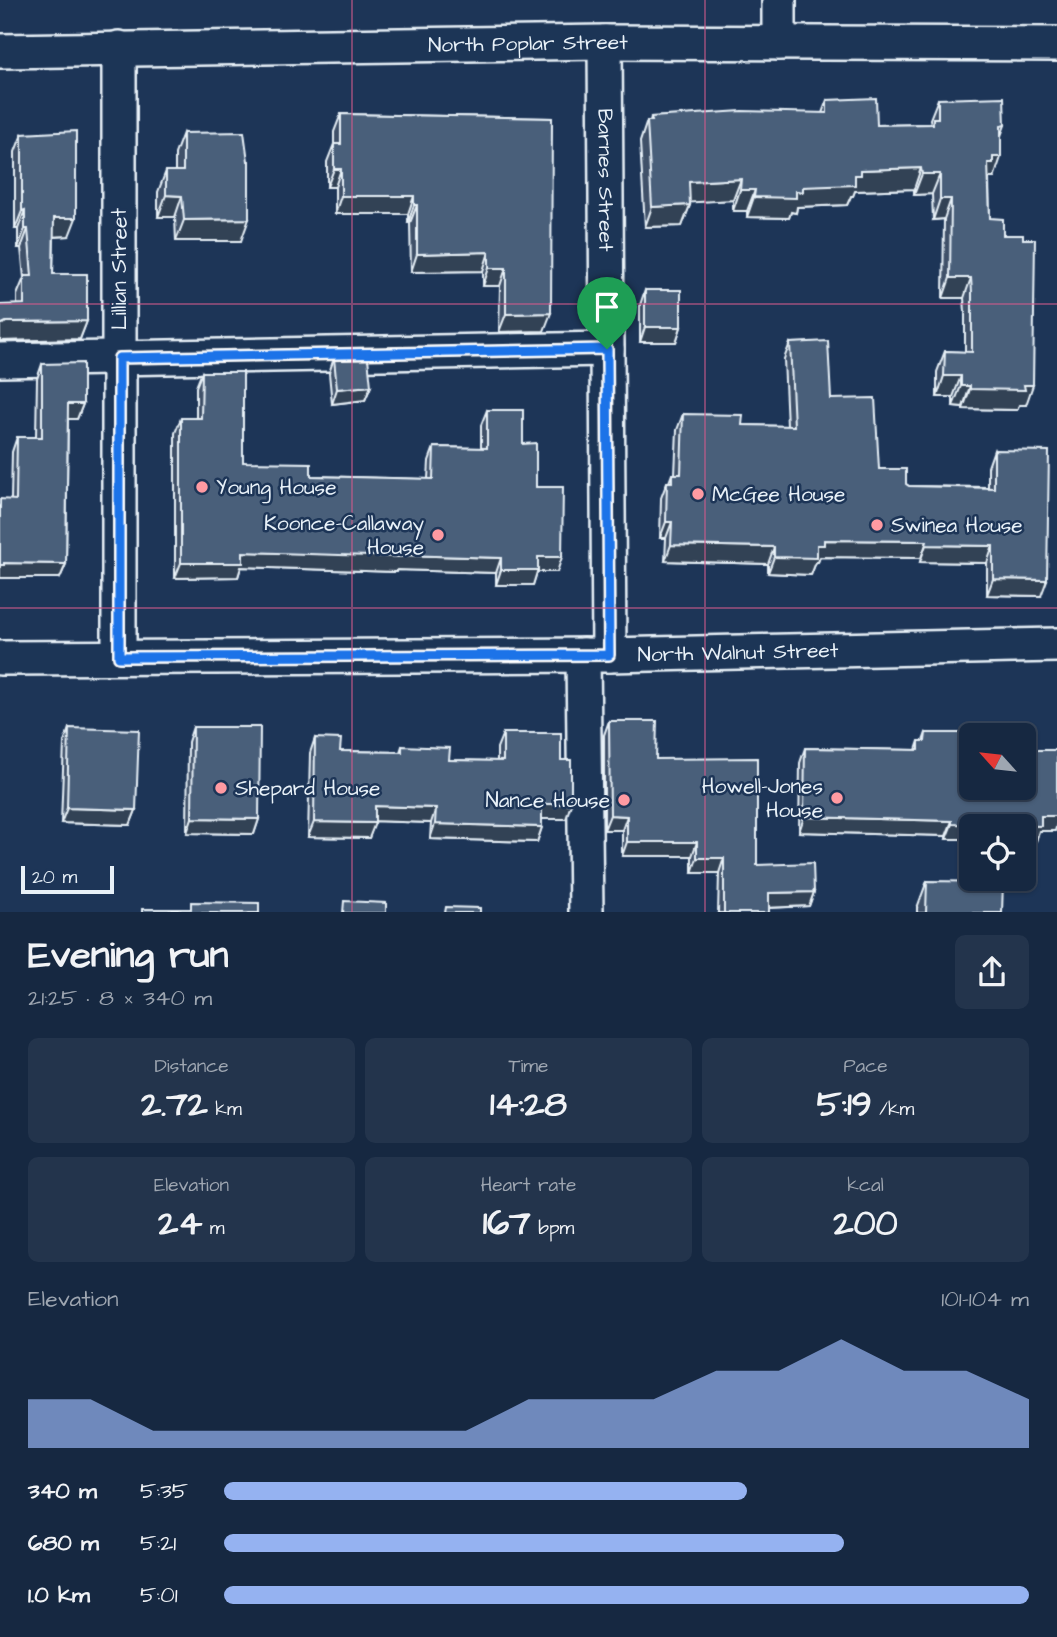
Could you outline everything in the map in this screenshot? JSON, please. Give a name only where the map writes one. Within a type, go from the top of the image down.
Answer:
[{"type":"street","points":[[779,0],[779,43]]},
{"type":"street","name":"North Poplar Street","points":[[0,51],[605,42],[1057,44]]},
{"type":"street","name":"Barnes Street","points":[[586,912],[607,349],[605,42]]},
{"type":"street","name":"Lillian Street","points":[[119,48],[119,657]]},
{"type":"street","points":[[0,360],[607,349]]},
{"type":"street","name":"North Walnut Street","points":[[0,659],[596,655],[1057,645]]},
{"type":"building","points":[[1004,97],[1005,125],[1001,126],[1001,157],[993,157],[993,163],[988,163],[990,218],[1003,219],[1003,235],[1023,235],[1023,239],[1035,239],[1033,385],[1024,385],[1025,390],[970,389],[970,386],[961,386],[961,376],[944,376],[945,351],[972,352],[972,292],[971,278],[950,278],[951,199],[940,199],[940,174],[922,174],[921,168],[861,170],[861,175],[855,175],[855,185],[803,187],[803,192],[796,191],[796,198],[754,197],[755,190],[740,190],[741,179],[689,182],[690,205],[652,207],[647,121],[652,121],[651,117],[742,111],[827,113],[827,100],[876,98],[877,125],[933,124],[933,118],[938,118],[938,99]]},
{"type":"building","points":[[341,114],[552,118],[551,313],[506,314],[506,268],[489,268],[489,252],[417,254],[417,205],[414,205],[414,196],[341,196],[341,169],[334,169],[334,144],[341,144]]},
{"type":"building","points":[[76,131],[76,218],[54,218],[53,274],[87,274],[87,321],[6,322],[0,325],[0,305],[24,304],[24,276],[32,276],[28,229],[25,229],[25,210],[22,211],[22,134]]},
{"type":"building","points":[[244,132],[249,161],[249,219],[184,220],[182,196],[166,195],[166,171],[183,171],[183,133]]},
{"type":"building","points":[[645,290],[681,290],[681,327],[645,327]]},
{"type":"building","points":[[828,341],[831,399],[875,398],[879,469],[906,469],[906,484],[909,486],[994,488],[994,450],[1049,451],[1047,580],[993,579],[993,546],[926,545],[927,541],[824,540],[824,545],[817,545],[817,558],[774,557],[774,547],[671,545],[672,522],[666,522],[667,482],[672,482],[672,474],[681,474],[683,414],[743,415],[742,425],[794,426],[790,343]]},
{"type":"building","points":[[334,358],[368,358],[371,386],[337,389]]},
{"type":"building","points":[[83,363],[83,404],[68,404],[66,564],[0,565],[0,499],[16,500],[17,437],[42,437],[42,364]]},
{"type":"building","points":[[202,372],[243,372],[243,462],[311,463],[311,476],[433,479],[434,447],[487,448],[487,410],[523,410],[523,444],[536,443],[536,487],[563,487],[562,557],[538,557],[538,570],[501,570],[501,558],[402,555],[243,552],[243,563],[181,563],[181,418],[201,418]]},
{"type":"building","points":[[609,721],[657,721],[656,759],[757,758],[757,865],[813,863],[814,892],[769,893],[769,912],[724,912],[724,858],[697,858],[697,842],[627,842],[627,816],[610,815]]},
{"type":"building","name":"Shepard House","points":[[193,727],[260,727],[259,819],[192,818]]},
{"type":"building","points":[[69,728],[139,730],[136,810],[67,808]]},
{"type":"building","points":[[503,733],[561,733],[561,760],[571,760],[571,804],[542,804],[542,827],[435,824],[436,808],[375,806],[375,823],[314,822],[315,738],[341,739],[340,751],[402,752],[402,746],[450,748],[449,760],[503,761]]},
{"type":"building","points":[[926,733],[959,733],[959,800],[1036,800],[1036,750],[1057,750],[1057,816],[1041,816],[1041,826],[1036,826],[1036,814],[959,814],[959,824],[952,824],[952,821],[804,817],[805,748],[919,750],[919,741],[925,741]]},
{"type":"building","points":[[927,881],[959,881],[959,891],[1003,891],[1002,912],[926,912]]},
{"type":"building","points":[[344,901],[386,903],[386,912],[343,912]]},
{"type":"building","points":[[191,902],[259,903],[259,912],[142,912],[142,909],[191,909]]},
{"type":"building","points":[[446,907],[480,908],[480,912],[445,912]]},
{"type":"place","name":"Young House","points":[[202,487]]},
{"type":"place","name":"McGee House","points":[[698,494]]},
{"type":"place","name":"Swinea House","points":[[877,525]]},
{"type":"place","name":"Koonce-Callaway House","points":[[438,535]]},
{"type":"place","name":"Shepard House","points":[[221,788]]},
{"type":"place","name":"Howell-Jones House","points":[[837,798]]},
{"type":"place","name":"Nance House","points":[[624,800]]},
{"type":"route","points":[[607,349],[609,655],[119,657],[119,358],[607,349]]}]
